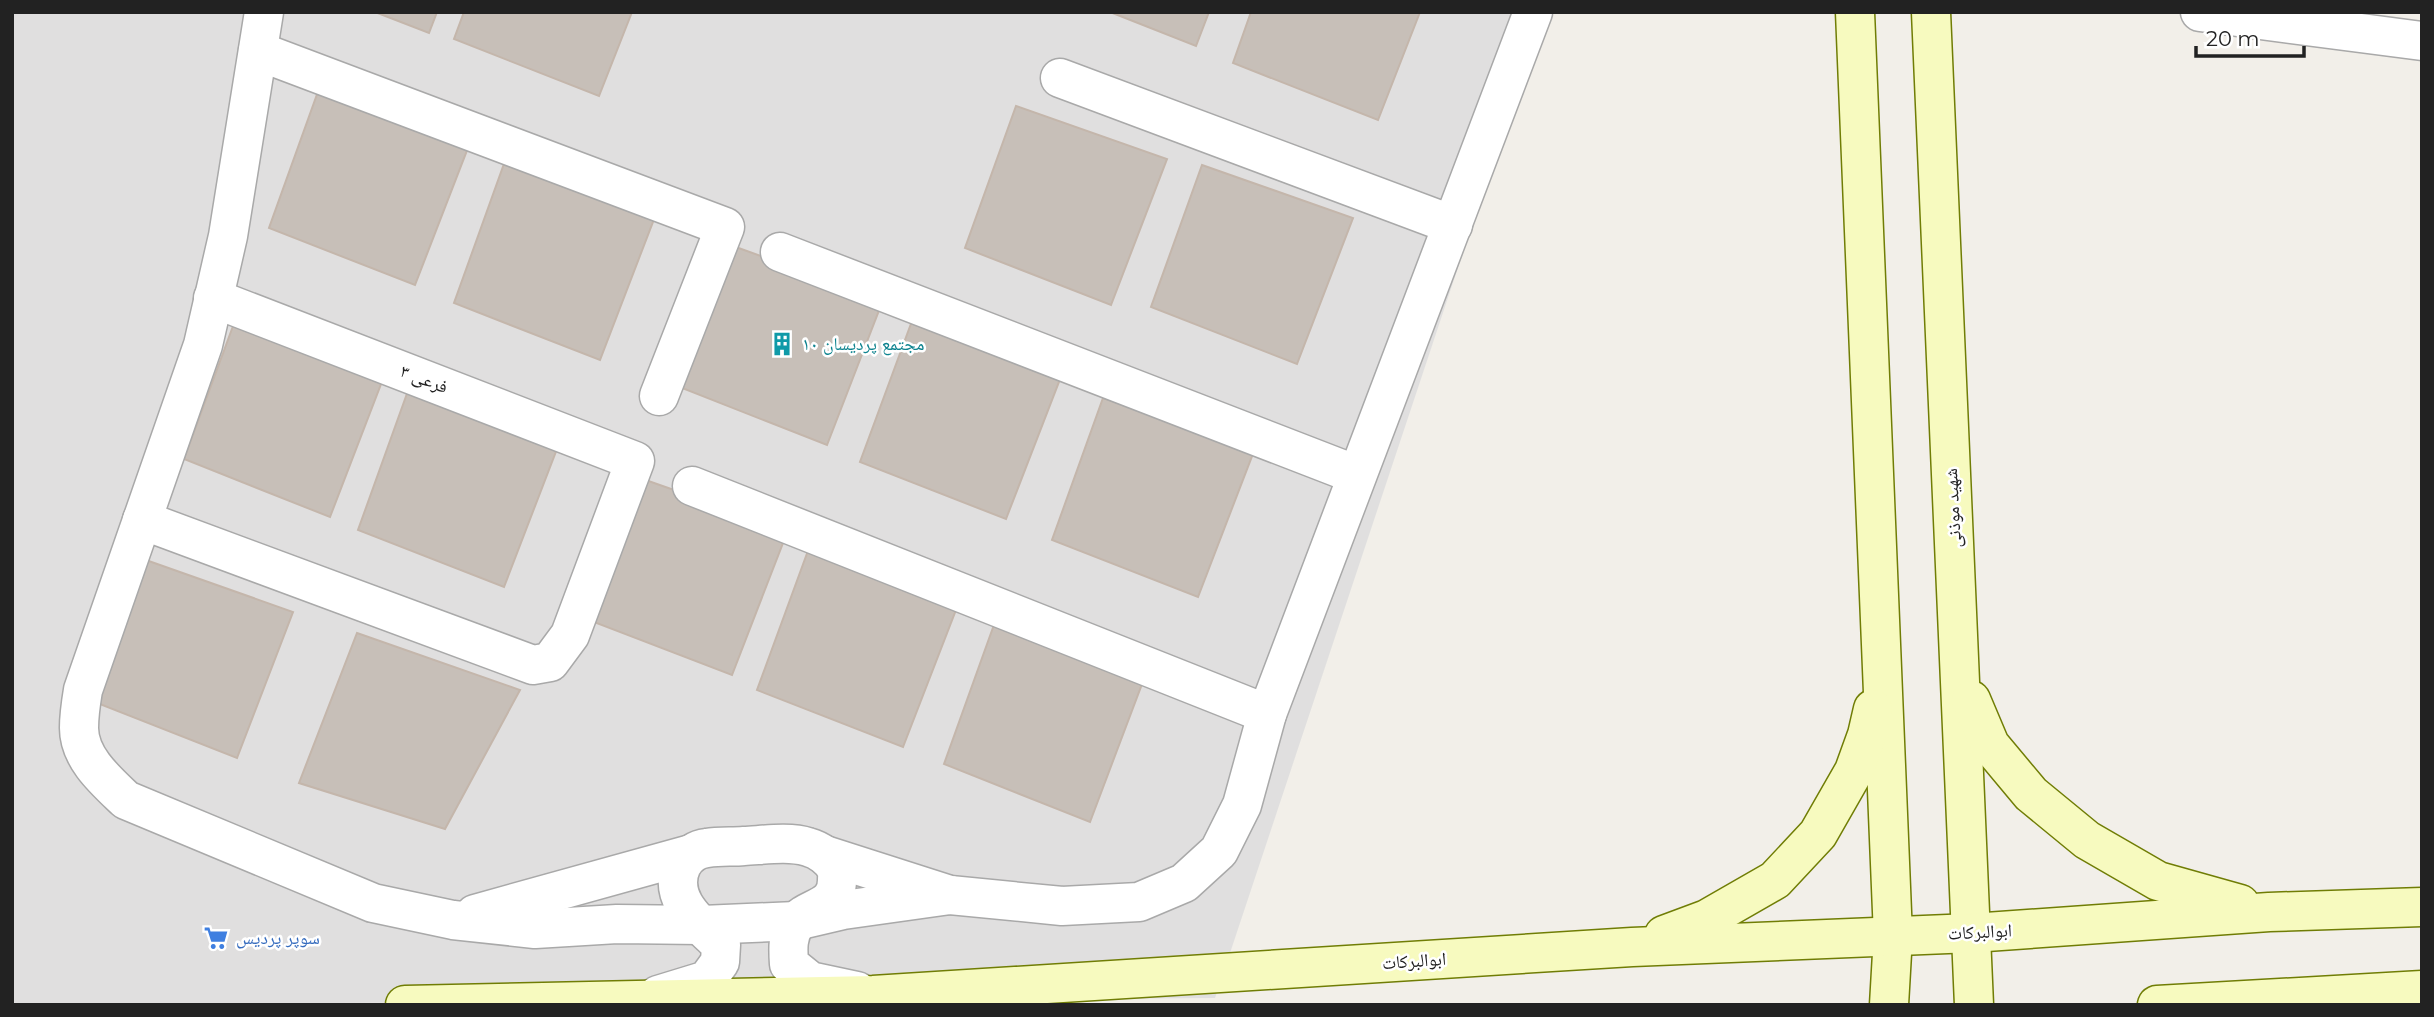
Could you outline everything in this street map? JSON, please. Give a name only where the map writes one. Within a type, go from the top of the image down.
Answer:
[{"type":"main road","points":[[1855,12],[1893,936],[1889,1005]]},
{"type":"main road","name":"شهید موذنی","points":[[1931,12],[1974,1005]]},
{"type":"main road","points":[[1632,947],[1707,919],[1775,880],[1818,834],[1854,771],[1867,735],[1882,673]]},
{"type":"main road","points":[[1961,677],[1990,745],[2031,794],[2087,840],[2158,881],[2269,912]]},
{"type":"main road","name":"ابوالبرکات","points":[[405,1005],[873,995],[1632,947],[1972,933],[2269,912],[2422,907]]},
{"type":"main road","points":[[2157,1005],[2407,996]]},
{"type":"street","points":[[264,12],[228,236],[202,345],[83,690],[79,730],[85,753],[106,781],[125,800],[373,903],[453,920],[535,929],[617,924],[702,925],[796,921],[843,910],[950,895]]},
{"type":"street","points":[[453,920],[706,848],[807,846],[825,855],[950,895],[1062,906],[1139,902],[1184,883],[1219,851],[1242,805],[1267,714],[1533,12]]},
{"type":"street","points":[[2200,12],[2422,41]]},
{"type":"street","points":[[258,51],[725,227],[659,396]]},
{"type":"street","points":[[1060,78],[1452,225]]},
{"type":"street","points":[[780,252],[1357,475]]},
{"type":"street","name":"فرعی ۳","points":[[142,520],[533,665],[550,662],[570,635],[635,461],[213,298]]},
{"type":"street","points":[[692,486],[1267,714]]},
{"type":"street","points":[[647,999],[706,980],[720,962],[721,945],[682,901],[677,887],[678,875],[691,854]]},
{"type":"street","points":[[825,855],[837,871],[837,886],[829,900],[796,921],[788,943],[789,964],[810,981],[873,995]]},
{"type":"shaded area","points":[[12,12],[1543,12],[1215,998],[12,1005]]},
{"type":"building","points":[[375,12],[437,12],[429,33]]},
{"type":"building","points":[[464,12],[632,12],[599,96],[454,39]]},
{"type":"building","points":[[1110,12],[1209,12],[1196,46]]},
{"type":"building","points":[[1251,12],[1420,12],[1378,120],[1233,63]]},
{"type":"building","points":[[320,86],[471,140],[415,285],[269,228]]},
{"type":"building","points":[[1016,106],[1167,159],[1111,305],[965,248]]},
{"type":"building","points":[[505,161],[656,214],[600,360],[454,303]]},
{"type":"building","points":[[1202,165],[1353,218],[1297,364],[1151,307]]},
{"type":"building","name":"مجتمع پردیسان ۱۰","points":[[733,246],[883,300],[827,445],[682,388]]},
{"type":"building","points":[[236,318],[386,371],[330,517],[184,459]]},
{"type":"building","points":[[912,321],[1062,374],[1006,519],[860,462]]},
{"type":"building","points":[[409,388],[560,441],[504,587],[358,530]]},
{"type":"building","points":[[1103,398],[1254,451],[1198,597],[1052,540]]},
{"type":"building","points":[[637,477],[788,530],[732,675],[586,619]]},
{"type":"building","points":[[809,548],[959,602],[903,747],[757,690]]},
{"type":"building","points":[[143,559],[293,612],[237,758],[92,701]]},
{"type":"building","points":[[995,622],[1145,676],[1090,822],[944,764]]},
{"type":"building","points":[[357,633],[520,690],[445,829],[299,783]]},
{"type":"place","name":"مجتمع پردیسان ۱۰","points":[[782,344]]},
{"type":"place","name":"سوپر پردیس","points":[[216,938]]}]
